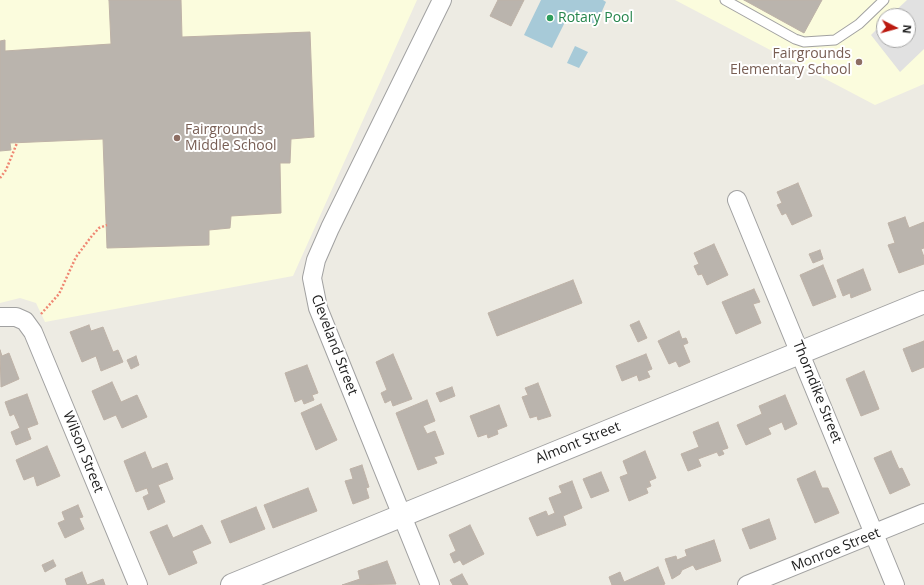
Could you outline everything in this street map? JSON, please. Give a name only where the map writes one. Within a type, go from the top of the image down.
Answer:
[{"type":"street","name":"Cleveland Street","points":[[430,585],[318,308],[312,278],[316,260],[330,228],[442,0]]},
{"type":"street","name":"Thorndike Street","points":[[737,200],[895,585]]},
{"type":"street","name":"Almont Street","points":[[232,585],[924,302]]},
{"type":"street","points":[[0,317],[16,316],[32,318]]},
{"type":"street","name":"Wilson Street","points":[[32,318],[33,332],[43,352],[138,585]]},
{"type":"street","name":"Monroe Street","points":[[747,585],[924,513]]},
{"type":"lane","points":[[725,0],[794,39],[804,42],[835,40],[859,24],[884,0]]},
{"type":"path","points":[[0,178],[6,170],[17,143]]},
{"type":"path","points":[[32,318],[59,294],[76,257],[90,237],[99,228],[107,224]]},
{"type":"shaded area","name":"Fairgrounds Middle School","points":[[0,0],[417,0],[293,276],[45,322],[36,303],[20,298],[0,303]]},
{"type":"shaded area","name":"Fairgrounds Elementary School","points":[[675,0],[924,0],[924,84],[875,105]]},
{"type":"shaded area","points":[[907,0],[924,0],[924,49],[900,72],[881,48],[916,48],[916,8],[898,8]]},
{"type":"shaded area","points":[[876,30],[876,41],[871,35]]},
{"type":"water","name":"Rotary Pool","points":[[541,0],[603,0],[606,2],[596,25],[570,12],[552,48],[524,35]]},
{"type":"water","points":[[575,46],[588,52],[579,68],[567,63]]},
{"type":"building","points":[[109,0],[181,0],[182,37],[310,32],[314,137],[291,139],[290,163],[280,163],[281,213],[231,216],[230,228],[209,230],[209,245],[107,248],[103,139],[10,143],[11,150],[0,151],[0,41],[5,40],[5,51],[111,44]]},
{"type":"building","points":[[498,0],[524,0],[511,26],[490,16]]},
{"type":"building","points":[[744,0],[822,0],[804,33]]},
{"type":"building","points":[[798,183],[812,216],[792,225],[786,213],[782,215],[777,205],[782,203],[777,192]]},
{"type":"building","points":[[905,217],[909,228],[924,222],[924,248],[921,249],[924,257],[924,264],[899,273],[888,245],[895,243],[888,223]]},
{"type":"building","points":[[714,244],[728,275],[707,285],[702,274],[698,275],[694,266],[699,264],[694,253]]},
{"type":"building","points":[[820,250],[823,259],[813,263],[809,254]]},
{"type":"building","points":[[823,265],[836,297],[813,306],[800,275]]},
{"type":"building","points":[[863,269],[871,290],[851,298],[850,293],[843,296],[837,280]]},
{"type":"building","points":[[573,280],[582,303],[497,336],[488,313]]},
{"type":"building","points":[[754,289],[760,302],[753,304],[761,323],[736,334],[722,302]]},
{"type":"building","points":[[639,321],[647,338],[638,342],[630,325]]},
{"type":"building","points":[[89,325],[91,331],[103,327],[113,352],[118,350],[123,362],[101,371],[96,356],[82,362],[70,332]]},
{"type":"building","points":[[679,331],[682,339],[686,338],[688,343],[683,345],[690,362],[679,367],[676,361],[669,364],[658,341]]},
{"type":"building","points":[[924,341],[924,367],[912,372],[903,349]]},
{"type":"building","points":[[0,350],[2,356],[9,353],[19,379],[1,387]]},
{"type":"building","points":[[393,354],[412,399],[393,406],[391,400],[385,403],[381,393],[387,390],[376,362]]},
{"type":"building","points":[[646,354],[652,369],[647,371],[650,377],[639,381],[637,375],[622,381],[616,366]]},
{"type":"building","points":[[136,356],[139,365],[131,369],[127,360]]},
{"type":"building","points":[[307,365],[318,393],[312,395],[314,400],[304,404],[302,399],[295,402],[285,373]]},
{"type":"building","points":[[864,371],[879,409],[861,416],[846,379]]},
{"type":"building","points":[[112,382],[121,402],[137,395],[147,417],[122,428],[116,415],[104,420],[92,391]]},
{"type":"building","points":[[538,383],[551,416],[538,420],[537,416],[530,418],[522,397],[528,395],[525,388]]},
{"type":"building","points":[[452,387],[455,396],[440,402],[436,393]]},
{"type":"building","points":[[27,394],[38,424],[27,428],[31,439],[16,445],[11,432],[20,428],[14,414],[10,416],[5,402]]},
{"type":"building","points":[[785,395],[797,424],[785,430],[782,422],[768,428],[771,434],[746,445],[737,425],[762,414],[759,406]]},
{"type":"building","points":[[427,400],[435,421],[423,426],[427,434],[435,431],[444,454],[434,457],[437,463],[418,470],[396,413]]},
{"type":"building","points":[[321,404],[337,440],[316,450],[301,413]]},
{"type":"building","points":[[499,405],[507,426],[497,430],[498,434],[488,438],[487,434],[478,437],[470,416]]},
{"type":"building","points":[[718,422],[728,448],[722,450],[724,454],[719,456],[717,452],[698,459],[701,466],[688,471],[681,454],[699,447],[693,432]]},
{"type":"building","points":[[47,446],[60,476],[37,486],[34,476],[24,480],[16,460]]},
{"type":"building","points":[[645,451],[656,478],[649,481],[651,486],[646,488],[648,493],[629,501],[620,477],[628,474],[623,461]]},
{"type":"building","points":[[891,451],[899,469],[902,468],[910,485],[890,494],[874,458]]},
{"type":"building","points":[[145,452],[152,469],[167,463],[173,479],[158,485],[165,502],[148,510],[143,497],[149,494],[147,488],[136,492],[124,461]]},
{"type":"building","points":[[362,465],[369,487],[366,488],[369,498],[353,504],[345,481],[353,479],[350,469]]},
{"type":"building","points":[[815,471],[822,488],[828,488],[839,513],[815,523],[797,479]]},
{"type":"building","points":[[601,472],[609,491],[591,498],[583,479]]},
{"type":"building","points":[[572,481],[582,508],[563,516],[566,525],[537,536],[529,518],[546,511],[548,516],[555,513],[549,498],[562,493],[559,486]]},
{"type":"building","points":[[308,488],[317,511],[273,528],[264,505]]},
{"type":"building","points":[[78,505],[83,517],[79,518],[84,529],[65,538],[58,523],[65,520],[62,512]]},
{"type":"building","points":[[256,507],[265,529],[230,543],[221,521]]},
{"type":"building","points":[[769,519],[776,539],[750,549],[742,529]]},
{"type":"building","points":[[167,525],[173,538],[202,525],[211,543],[192,551],[197,563],[169,575],[150,532]]},
{"type":"building","points":[[470,525],[484,554],[463,565],[460,560],[454,563],[450,554],[456,551],[449,535]]},
{"type":"building","points":[[714,540],[721,561],[696,570],[693,565],[682,570],[680,574],[672,579],[665,559],[676,556],[677,560],[687,556],[685,550]]},
{"type":"building","points":[[53,560],[56,566],[45,572],[42,565]]},
{"type":"building","points":[[387,561],[396,584],[342,585],[360,579],[358,571]]},
{"type":"building","points":[[658,567],[665,584],[662,585],[612,585],[609,577],[620,572],[624,582]]},
{"type":"building","points":[[82,572],[87,585],[67,585],[65,579]]},
{"type":"building","points":[[462,574],[468,585],[453,585],[450,580]]},
{"type":"building","points":[[103,579],[105,585],[87,585]]},
{"type":"place","name":"Rotary Pool","points":[[550,18]]},
{"type":"place","name":"Fairgrounds Elementary School","points":[[859,62]]},
{"type":"place","name":"Fairgrounds Middle School","points":[[177,138]]}]
